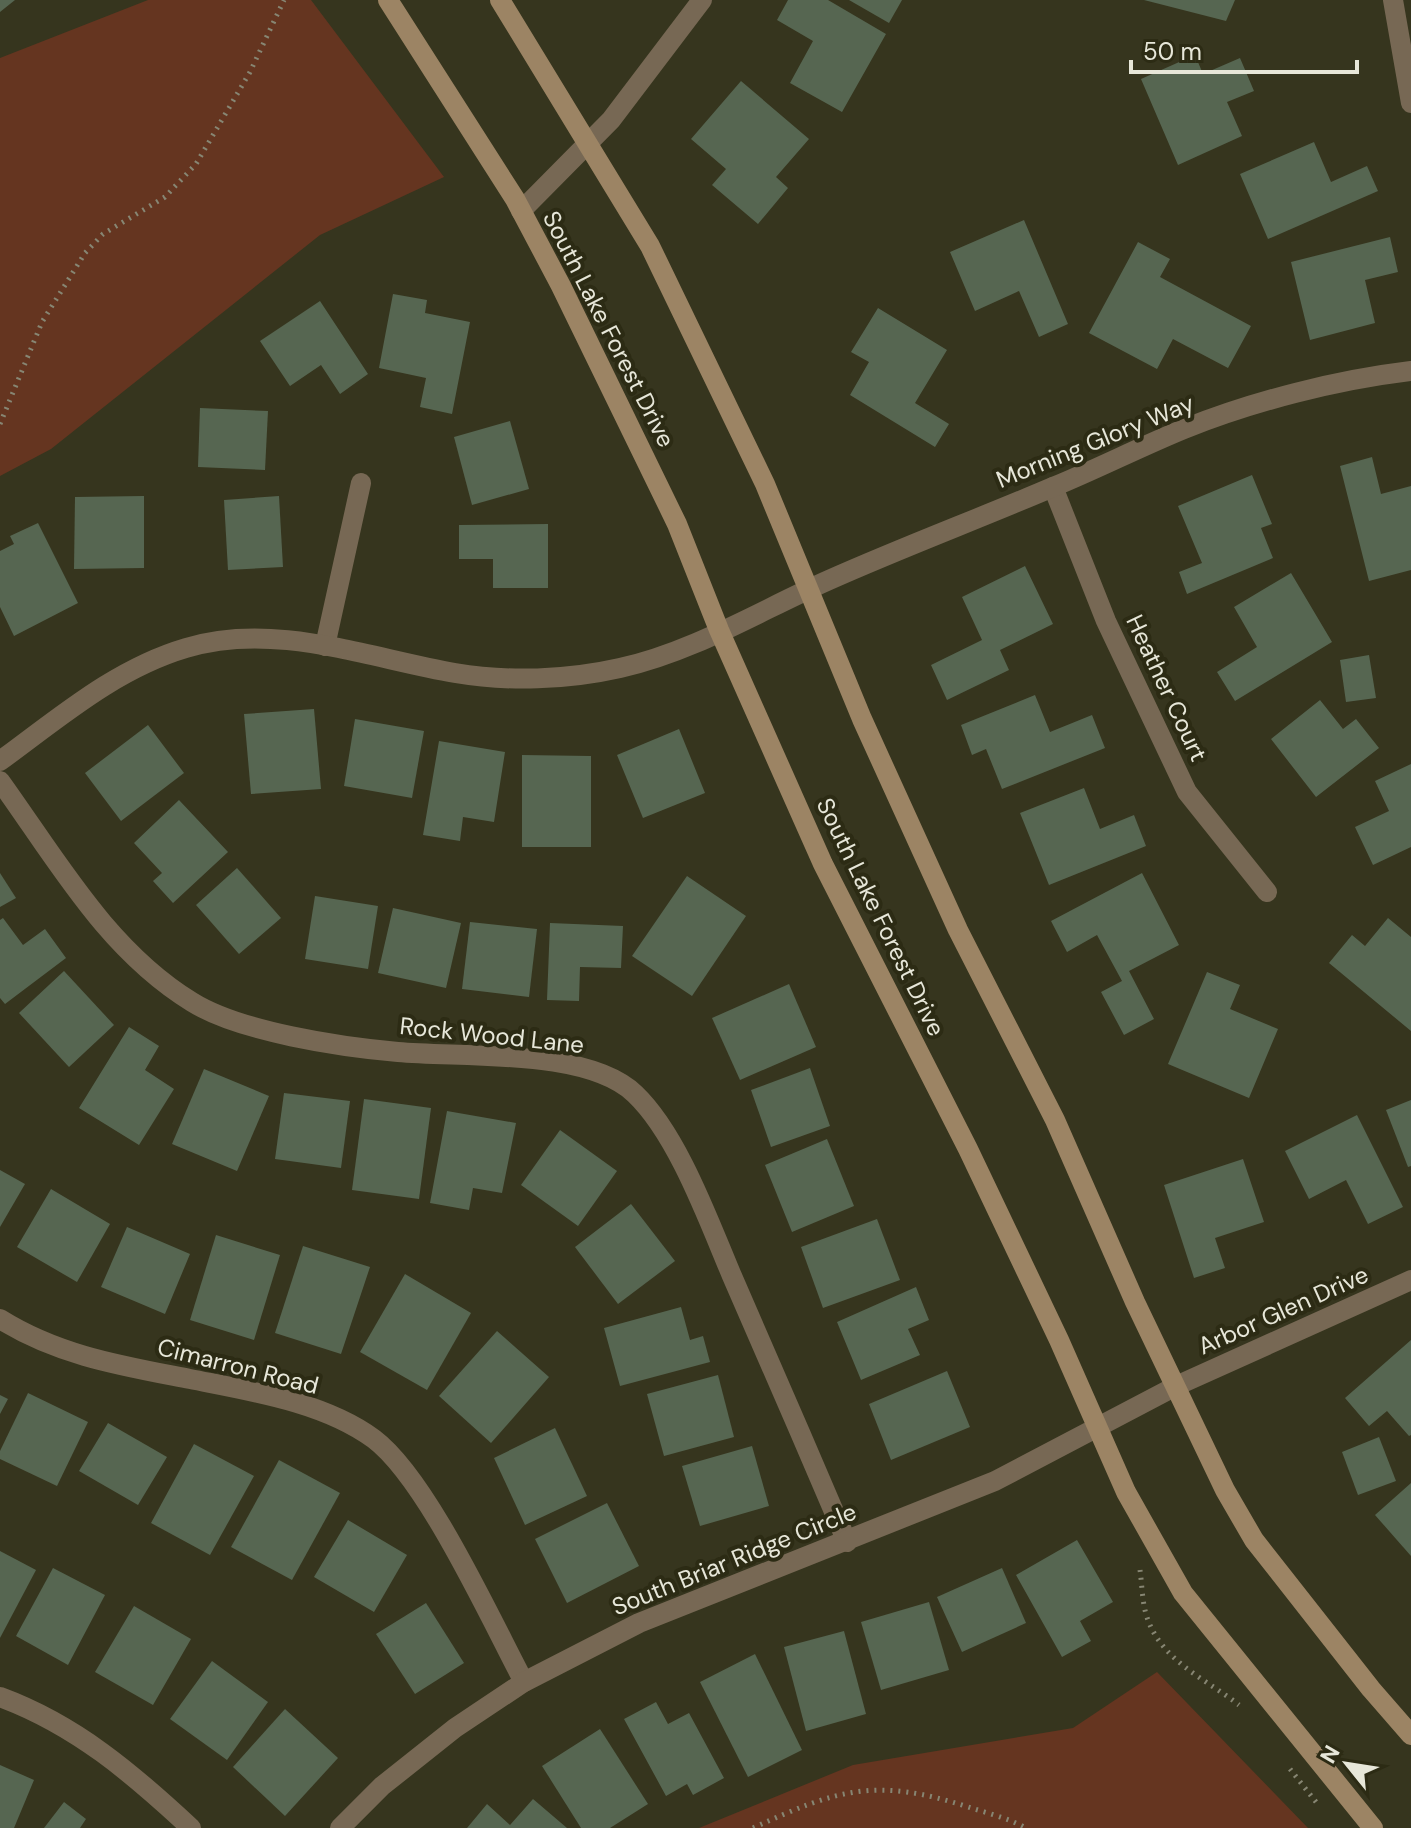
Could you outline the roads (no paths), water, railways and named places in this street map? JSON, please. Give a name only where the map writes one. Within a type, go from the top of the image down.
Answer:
[{"type":"main road","name":"South Lake Forest Drive","points":[[388,0],[521,211],[645,457],[823,864],[968,1149],[1059,1340],[1126,1492],[1183,1593],[1373,1828]]},
{"type":"main road","points":[[500,0],[650,246],[765,484],[862,719],[958,930],[1055,1120],[1225,1490],[1254,1540],[1411,1735]]},
{"type":"street","points":[[521,211],[589,144],[650,72],[702,0]]},
{"type":"street","points":[[1393,0],[1411,103]]},
{"type":"street","name":"Morning Glory Way","points":[[0,761],[99,688],[134,667],[188,647],[267,639],[325,646],[454,673],[538,678],[619,668],[662,656],[809,589],[1188,428],[1287,398],[1411,371]]},
{"type":"street","points":[[325,646],[361,483]]},
{"type":"street","name":"Heather Court","points":[[1053,487],[1112,634],[1187,792],[1267,892]]},
{"type":"street","name":"Rock Wood Lane","points":[[0,781],[117,942],[143,968],[194,1004],[260,1030],[396,1052],[514,1058],[584,1067],[615,1078],[635,1094],[653,1115],[694,1186],[847,1542]]},
{"type":"street","name":"Arbor Glen Drive","points":[[1176,1386],[1411,1280]]},
{"type":"street","name":"Cimarron Road","points":[[0,1319],[34,1339],[78,1357],[298,1404],[346,1423],[375,1440],[412,1482],[524,1682]]},
{"type":"street","name":"South Briar Ridge Circle","points":[[340,1828],[418,1756],[524,1682],[639,1623],[995,1481],[1176,1386]]},
{"type":"street","points":[[0,1697],[30,1708],[95,1746],[133,1774],[191,1828]]}]
